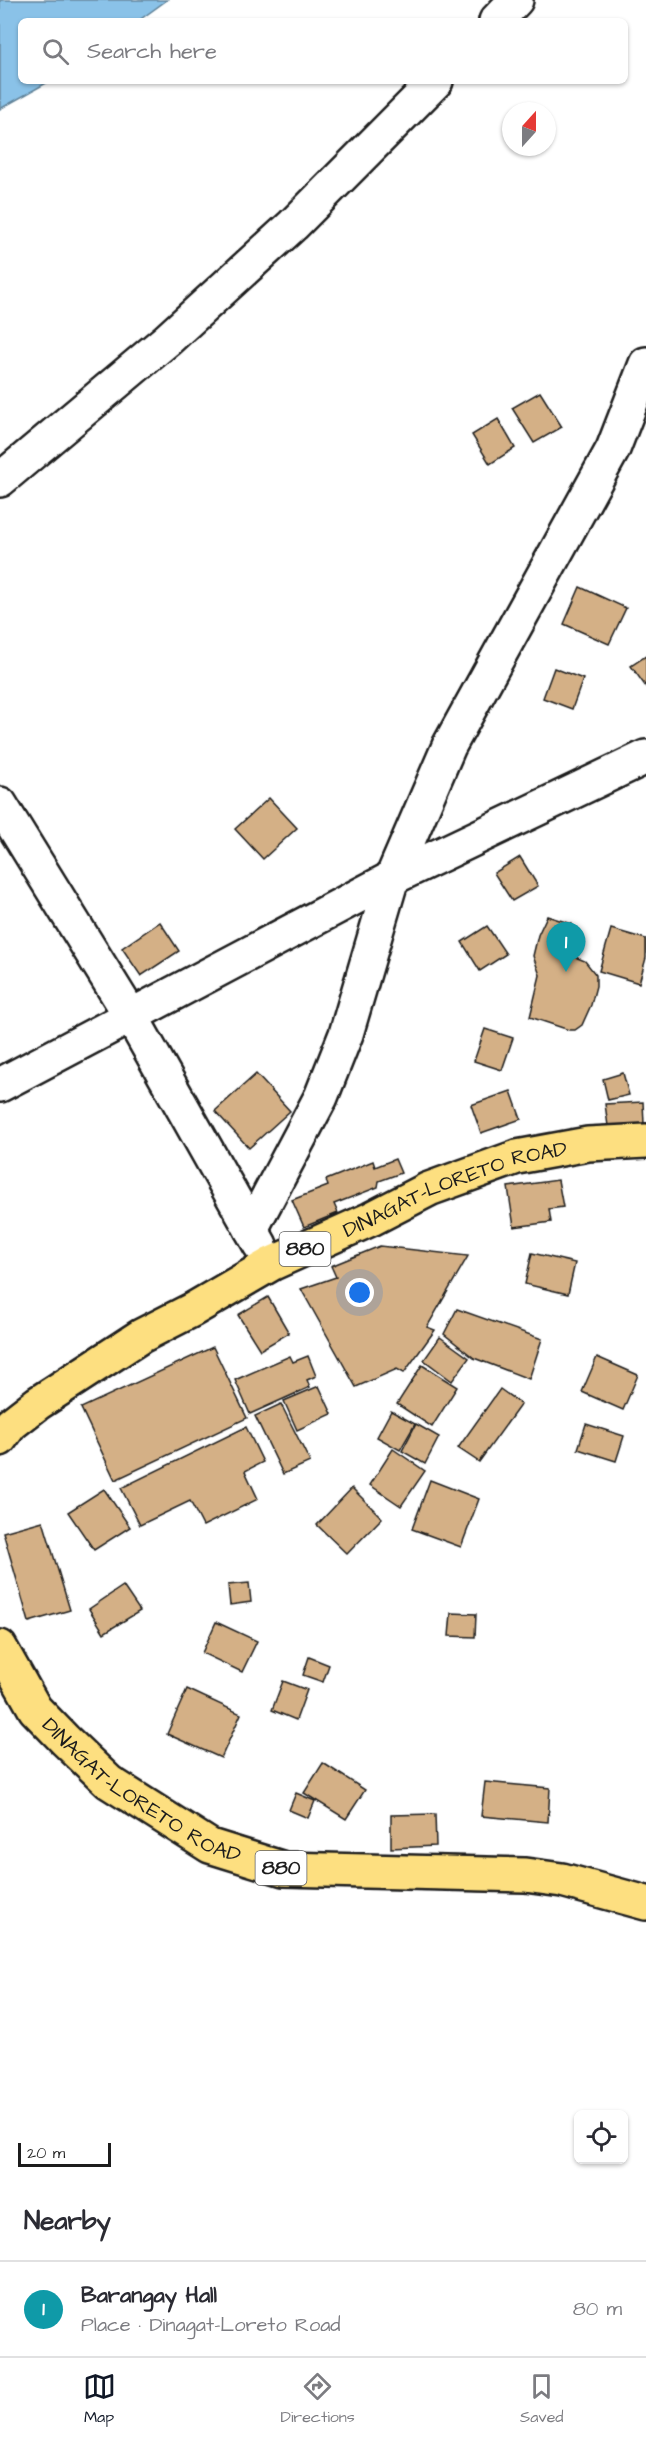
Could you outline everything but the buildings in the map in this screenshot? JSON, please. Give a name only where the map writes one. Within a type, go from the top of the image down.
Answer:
[{"type":"main road","name":"DINAGAT-LORETO ROAD","points":[[0,1439],[11,1424],[38,1403],[122,1348],[271,1264],[371,1219],[429,1189],[516,1157],[588,1144],[646,1141]]},
{"type":"main road","name":"DINAGAT-LORETO ROAD","points":[[0,1647],[35,1709],[109,1782],[210,1846],[284,1869],[525,1875],[562,1880],[646,1903]]},
{"type":"street","points":[[499,18],[516,0]]},
{"type":"street","points":[[0,480],[167,340],[293,225],[433,84]]},
{"type":"street","points":[[251,1229],[321,1096],[338,1055],[392,878],[448,746],[613,449],[646,364]]},
{"type":"street","points":[[0,1085],[392,878],[646,757]]},
{"type":"street","points":[[0,804],[130,1016],[271,1264]]},
{"type":"water","points":[[0,0],[167,0],[142,18],[18,18],[18,84],[45,84],[0,109]]},
{"type":"place","name":"Barangay Hall","points":[[566,972]]}]
